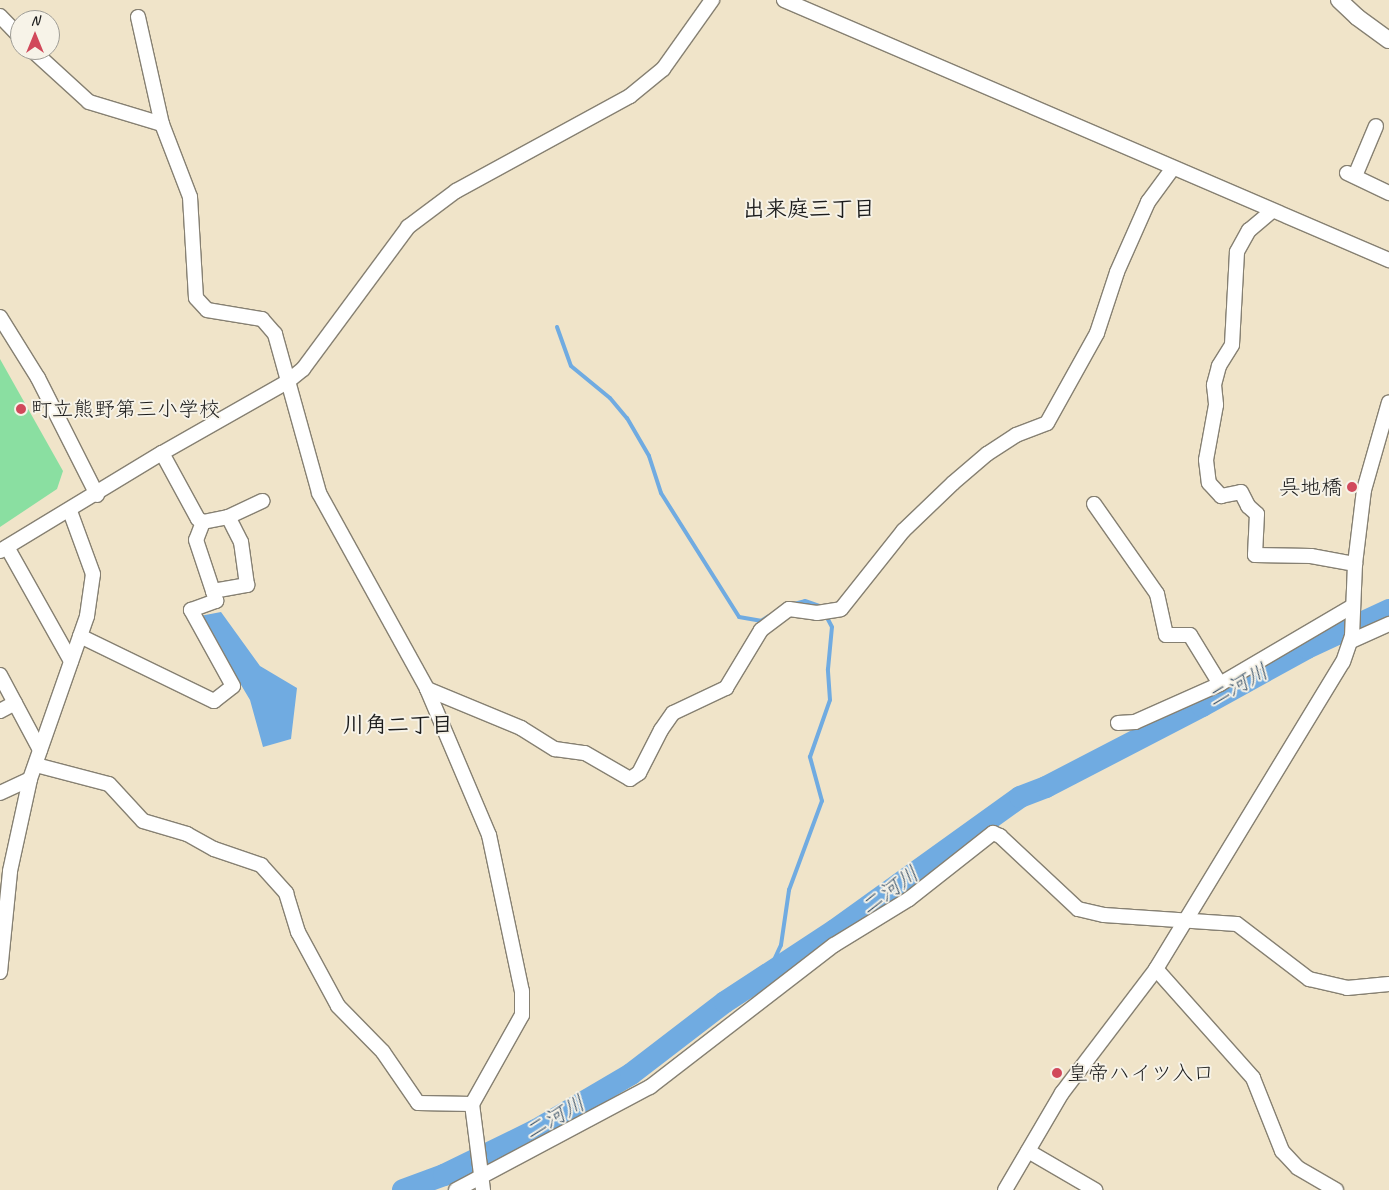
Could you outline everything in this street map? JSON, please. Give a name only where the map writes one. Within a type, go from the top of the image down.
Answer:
[{"type":"main road","points":[[1339,0],[1357,17],[1389,40]]},
{"type":"street","points":[[71,661],[4,549],[70,511],[162,453],[287,382],[303,369],[408,227],[456,191],[630,96],[663,70],[712,0]]},
{"type":"street","points":[[784,0],[1389,260]]},
{"type":"street","points":[[0,16],[10,26]]},
{"type":"street","points":[[138,17],[162,124],[190,197],[196,298],[207,310],[262,319],[275,334],[319,494],[426,689],[489,835],[522,991],[522,1015],[472,1104],[481,1180]]},
{"type":"street","points":[[43,60],[89,102],[162,124]]},
{"type":"street","points":[[1376,126],[1350,174],[1389,193]]},
{"type":"street","points":[[426,689],[521,728],[555,749],[585,752],[630,779],[639,773],[661,730],[673,713],[726,688],[761,630],[790,609],[816,613],[841,610],[903,531],[953,483],[1016,435],[1047,422],[1097,333],[1117,272],[1148,202],[1173,168]]},
{"type":"street","points":[[1272,211],[1250,230],[1237,252],[1232,345],[1218,366],[1214,385],[1216,405],[1206,460],[1209,483],[1221,496],[1241,492],[1248,506],[1257,514],[1256,555],[1311,556],[1354,564]]},
{"type":"street","points":[[0,317],[38,378],[96,495]]},
{"type":"street","points":[[1005,1190],[1062,1093],[1156,969],[1343,662],[1352,639],[1354,564],[1364,490],[1389,402]]},
{"type":"street","points":[[162,453],[198,520],[203,522],[228,517],[262,501]]},
{"type":"street","points":[[1094,504],[1157,594],[1166,635],[1190,635],[1220,684]]},
{"type":"street","points":[[0,972],[10,871],[30,779],[87,616],[93,574],[70,511]]},
{"type":"street","points":[[213,591],[247,584],[240,542],[228,517]]},
{"type":"street","points":[[80,636],[214,701],[233,686],[191,610],[216,600],[196,540],[203,522]]},
{"type":"street","points":[[1118,723],[1135,722],[1220,684],[1353,609]]},
{"type":"street","points":[[1352,639],[1389,624]]},
{"type":"street","points":[[0,675],[40,750]]},
{"type":"street","points":[[0,711],[15,703]]},
{"type":"street","points":[[36,765],[110,784],[142,821],[188,834],[214,850],[261,865],[286,893],[298,932],[334,999],[382,1052],[418,1103],[472,1104]]},
{"type":"street","points":[[0,793],[30,779]]},
{"type":"street","points":[[456,1190],[481,1180],[650,1087],[834,945],[909,899],[993,833],[1078,909],[1104,915],[1237,924],[1309,979],[1347,988],[1389,984]]},
{"type":"street","points":[[1156,969],[1253,1078],[1282,1151],[1298,1168],[1336,1190]]},
{"type":"street","points":[[1028,1151],[1095,1190]]},
{"type":"green space","name":"町立熊野第三小学校","points":[[0,359],[63,471],[57,489],[0,527]]},
{"type":"water","points":[[221,612],[260,666],[297,688],[291,739],[263,747],[250,700],[200,616]]},
{"type":"waterway","points":[[557,327],[571,366],[610,398],[627,418],[649,456],[661,493],[739,617],[761,621],[769,616]]},
{"type":"waterway","points":[[794,604],[805,601],[822,607]]},
{"type":"waterway","name":"二河川","points":[[403,1190],[444,1175],[536,1130],[631,1074],[725,1002],[835,930],[1020,797],[1046,787],[1202,706],[1307,648],[1389,610]]},
{"type":"waterway","points":[[767,975],[781,945],[789,890],[822,801],[810,757],[830,700],[828,669],[832,627],[825,614]]},
{"type":"place","name":"町立熊野第三小学校","points":[[21,409]]},
{"type":"place","name":"呉地橋","points":[[1352,487]]},
{"type":"place","name":"皇帝ハイツ入口","points":[[1057,1073]]},
{"type":"district","name":"出来庭三丁目","points":[[809,210]]},
{"type":"district","name":"川角二丁目","points":[[398,726]]}]
